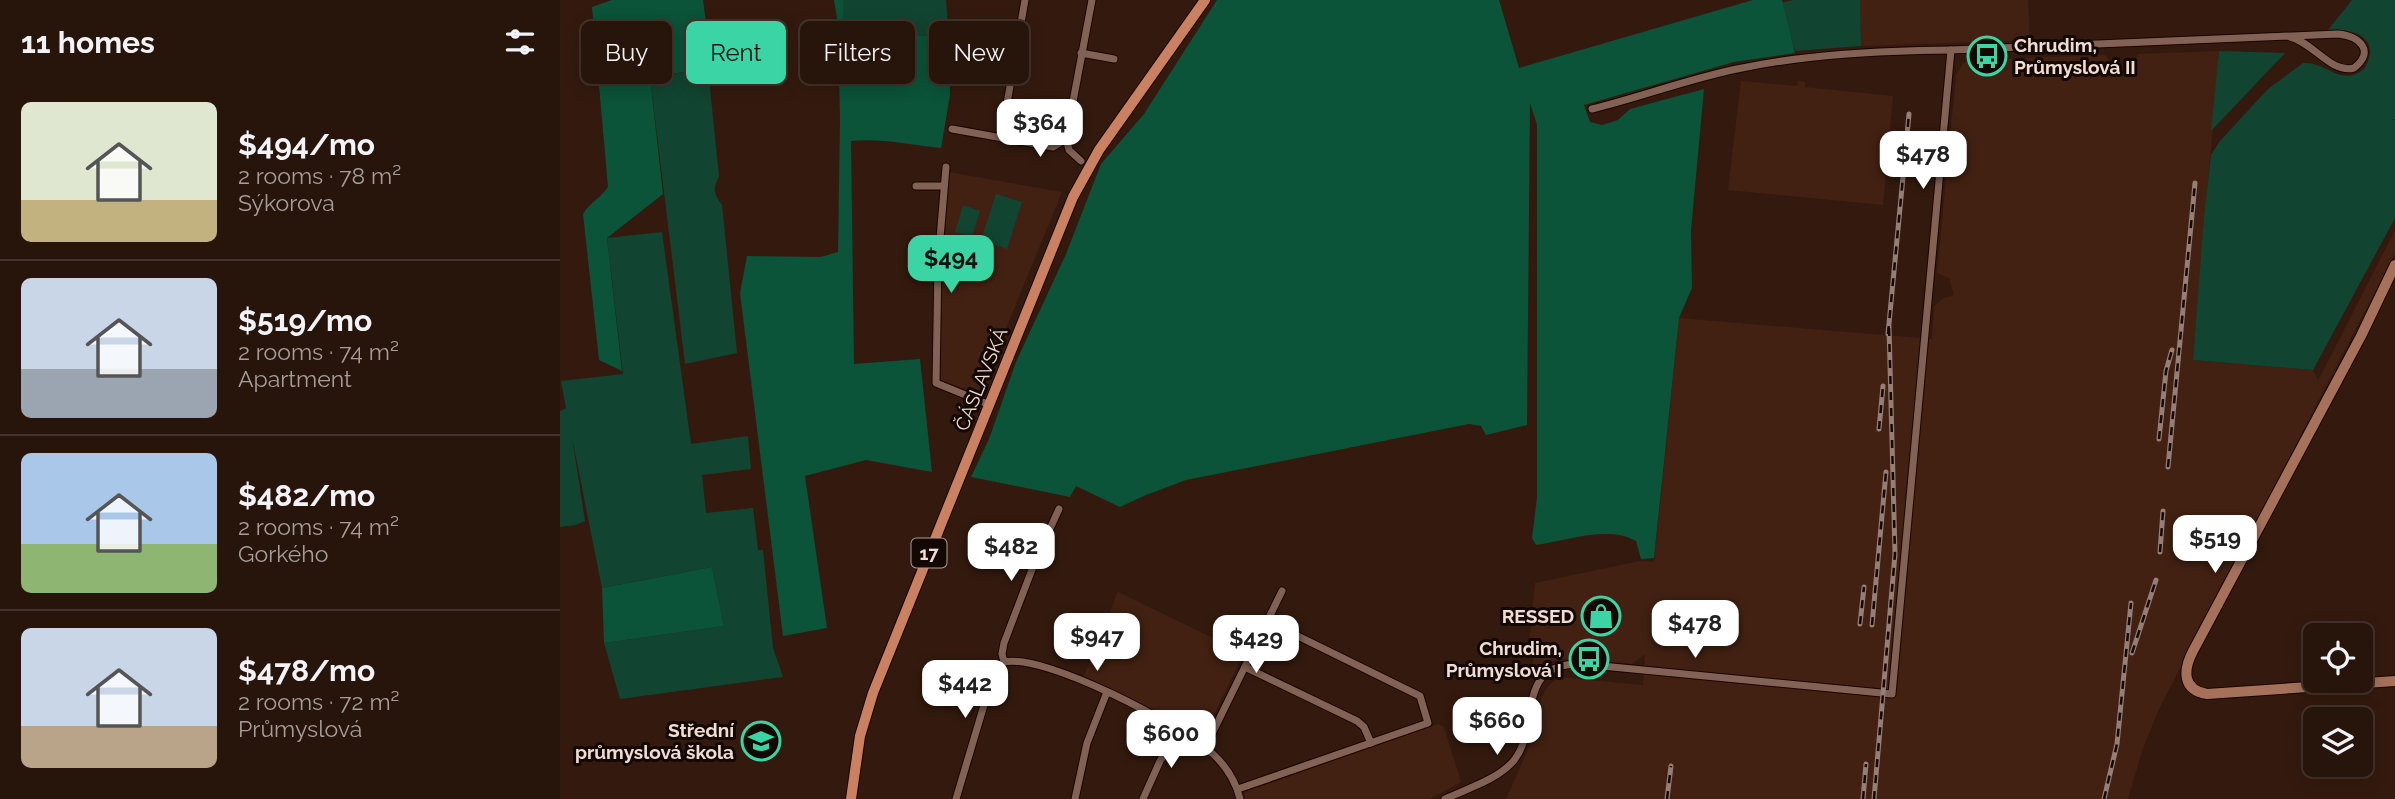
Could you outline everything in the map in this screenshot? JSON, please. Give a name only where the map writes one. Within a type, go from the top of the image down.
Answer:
[{"type":"main road","name":"ČÁSLAVSKÁ","points":[[851,799],[860,736],[869,704],[1085,163],[1205,0]]},
{"type":"street","points":[[1021,21],[1025,0]]},
{"type":"street","points":[[1085,163],[1069,150],[1066,139],[1092,0]]},
{"type":"street","points":[[1592,109],[1708,76],[1780,61],[1857,53],[2290,37],[2351,36],[2362,45],[2363,58],[2354,68],[2340,68],[2311,45],[2290,37]]},
{"type":"street","points":[[1444,799],[1501,772],[1513,762],[1525,740],[1536,687],[1546,674],[1564,665],[1581,664],[1892,694],[1951,50]]},
{"type":"street","points":[[1082,53],[1114,59]]},
{"type":"street","points":[[1001,138],[1010,84]]},
{"type":"street","points":[[952,129],[1053,147],[1085,163]]},
{"type":"street","points":[[1053,147],[1066,139]]},
{"type":"street","points":[[946,167],[938,262],[936,383],[989,405]]},
{"type":"street","points":[[916,186],[944,186]]},
{"type":"street","points":[[2395,265],[2361,336],[2190,657],[2186,671],[2187,681],[2193,689],[2207,694],[2395,681]]},
{"type":"street","points":[[1004,662],[1004,643],[1036,559],[1059,509]]},
{"type":"street","points":[[1205,748],[1282,591]]},
{"type":"street","points":[[1238,789],[1428,723],[1420,696],[1267,621]]},
{"type":"street","points":[[956,799],[993,675],[1004,662],[1013,661],[1046,668],[1107,692],[1180,731],[1220,761],[1238,789],[1240,799]]},
{"type":"street","points":[[1245,667],[1357,721],[1363,725],[1371,743]]},
{"type":"street","points":[[1075,799],[1087,743],[1107,692]]},
{"type":"street","points":[[1143,799],[1160,761],[1180,731]]},
{"type":"shaded area","points":[[1860,0],[2028,0],[2030,40],[1861,46]]},
{"type":"shaded area","points":[[2219,51],[2193,360],[2313,370],[2318,381],[2395,230],[2395,253],[2160,707],[2143,748],[2128,799],[1506,799],[1534,736],[1541,698],[1548,686],[1559,677],[1643,685],[1645,654],[1632,664],[1573,658],[1552,661],[1532,670],[1534,654],[1528,655],[1535,583],[1640,561],[1654,562],[1679,318],[1932,339],[1934,307],[1942,299],[1954,295],[1949,278],[1937,273],[1956,75],[1963,63],[1970,60],[2106,55],[2113,71],[2130,73],[2138,54]]},
{"type":"shaded area","points":[[1741,81],[1797,86],[1798,81],[1805,82],[1805,87],[1893,96],[1883,205],[1728,190]]},
{"type":"shaded area","points":[[948,172],[1062,192],[979,394],[940,380],[942,263]]},
{"type":"shaded area","points":[[1118,592],[1244,653],[1202,739],[1151,709],[1083,678]]},
{"type":"shaded area","points":[[1438,724],[1444,727],[1461,782],[1430,799],[1245,799],[1244,793],[1253,789]]},
{"type":"green space","points":[[612,0],[703,0],[706,21],[686,21],[686,72],[672,74],[672,21],[593,21],[592,7]]},
{"type":"green space","points":[[834,0],[843,0],[843,21],[838,21]]},
{"type":"green space","points":[[843,0],[946,0],[948,21],[929,21],[929,36],[915,35],[915,21],[843,21]]},
{"type":"green space","points":[[1217,0],[1499,0],[1519,68],[1753,0],[1782,0],[1795,53],[1734,62],[1584,105],[1590,122],[1602,125],[1618,120],[1630,109],[1704,89],[1691,230],[1692,288],[1679,318],[1654,558],[1641,559],[1636,541],[1613,534],[1536,545],[1532,538],[1537,498],[1537,125],[1530,103],[1527,425],[1486,435],[1481,426],[1469,424],[1186,480],[1120,507],[1076,486],[1070,497],[971,477],[989,439],[1016,362],[1066,254],[1101,164],[1144,114]]},
{"type":"green space","points":[[1793,0],[1860,0],[1861,46],[1795,51],[1781,3]]},
{"type":"green space","points":[[2352,0],[2395,0],[2395,119],[2392,120],[2395,120],[2395,218],[2313,370],[2193,360],[2211,155],[2220,141],[2268,89],[2303,63],[2311,63],[2348,76],[2364,69],[2370,50],[2363,37],[2347,31],[2328,30]]},
{"type":"green space","points":[[915,35],[929,36],[929,84],[950,84],[941,148],[885,141],[851,141],[854,364],[920,359],[932,472],[866,460],[805,476],[827,628],[783,636],[740,293],[747,256],[821,257],[838,252],[839,84],[915,84]]},
{"type":"green space","points":[[2219,51],[2285,53],[2211,131]]},
{"type":"green space","points":[[686,72],[686,84],[710,84],[719,176],[715,191],[722,205],[737,353],[685,364],[651,84],[672,84],[672,74]]},
{"type":"green space","points":[[599,84],[651,84],[663,194],[607,238],[622,371],[599,360],[583,214],[608,187]]},
{"type":"green space","points":[[996,194],[1022,202],[1007,249],[981,240]]},
{"type":"green space","points":[[963,205],[980,211],[972,237],[955,232]]},
{"type":"green space","points":[[662,232],[691,444],[748,436],[751,469],[702,475],[706,513],[753,508],[758,550],[763,550],[773,648],[783,677],[620,699],[604,643],[724,626],[712,567],[602,588],[572,437],[585,521],[560,527],[560,411],[566,408],[561,381],[623,374],[607,238]]},
{"type":"green space","points":[[712,567],[724,626],[604,643],[602,588]]},
{"type":"railway","points":[[1888,334],[1909,114]]},
{"type":"railway","points":[[2168,467],[2195,183]]},
{"type":"railway","points":[[1874,799],[1895,554],[1889,327]]},
{"type":"railway","points":[[2159,439],[2166,371],[2172,350]]},
{"type":"railway","points":[[1879,429],[1883,386]]},
{"type":"railway","points":[[1872,625],[1886,472]]},
{"type":"railway","points":[[2160,552],[2163,511]]},
{"type":"railway","points":[[2132,653],[2156,580]]},
{"type":"railway","points":[[1860,624],[1864,587]]},
{"type":"railway","points":[[2104,799],[2117,744],[2131,603]]},
{"type":"railway","points":[[1863,799],[1866,764]]},
{"type":"railway","points":[[1667,799],[1671,766]]},
{"type":"place","name":"Chrudim, Průmyslová II","points":[[1987,56]]},
{"type":"place","name":"RESSED","points":[[1601,616]]},
{"type":"place","name":"Chrudim, Průmyslová I","points":[[1589,659]]},
{"type":"place","name":"Střední průmyslová škola","points":[[761,741]]}]
